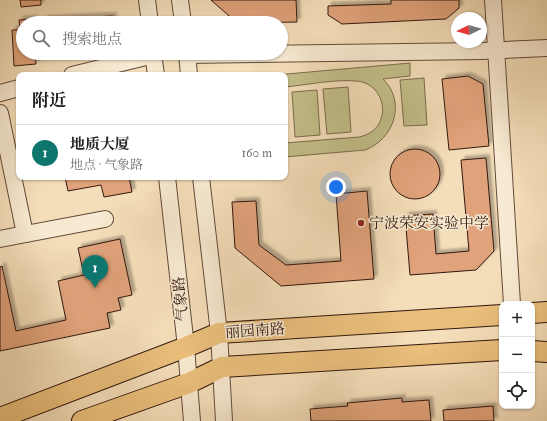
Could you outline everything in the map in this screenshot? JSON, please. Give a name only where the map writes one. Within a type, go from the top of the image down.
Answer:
[{"type":"main road","points":[[535,313],[547,312]]},
{"type":"main road","name":"丽园南路","points":[[0,418],[219,333],[499,315]]},
{"type":"main road","points":[[82,421],[189,383],[222,367],[499,350]]},
{"type":"main road","points":[[535,351],[547,352]]},
{"type":"street","points":[[147,0],[149,16]]},
{"type":"street","points":[[180,0],[182,16]]},
{"type":"street","points":[[493,0],[512,301]]},
{"type":"street","points":[[288,53],[547,48]]},
{"type":"street","points":[[84,72],[130,60]]},
{"type":"street","points":[[154,60],[156,72]]},
{"type":"street","points":[[188,60],[189,72]]},
{"type":"street","points":[[0,93],[16,89]]},
{"type":"street","points":[[0,113],[25,234]]},
{"type":"street","name":"气象路","points":[[167,180],[186,347],[192,421]]},
{"type":"street","points":[[201,180],[219,333],[224,421]]},
{"type":"street","points":[[0,239],[105,219]]},
{"type":"shaded area","points":[[410,63],[410,76],[383,79],[390,88],[394,98],[394,119],[390,129],[375,145],[365,150],[288,157],[288,143],[359,137],[370,133],[380,123],[382,106],[381,99],[378,94],[369,85],[363,82],[320,82],[288,87],[288,74]]},
{"type":"shaded area","points":[[424,78],[427,125],[404,126],[400,80]]},
{"type":"shaded area","points":[[348,87],[351,132],[327,134],[323,89]]},
{"type":"shaded area","points":[[317,90],[320,135],[295,137],[292,92]]},
{"type":"building","points":[[20,0],[41,0],[41,5],[21,7]]},
{"type":"building","points":[[211,0],[296,0],[297,22],[288,22],[288,16],[229,16]]},
{"type":"building","points":[[391,0],[459,0],[459,8],[454,12],[451,12],[451,15],[446,19],[342,24],[328,15],[328,6],[391,4]]},
{"type":"building","points":[[12,30],[16,30],[16,60],[36,60],[36,64],[14,66]]},
{"type":"building","points":[[468,76],[483,84],[489,146],[449,150],[442,79]]},
{"type":"building","points":[[410,149],[420,149],[433,156],[440,169],[440,179],[433,192],[420,199],[410,199],[401,195],[394,188],[390,179],[390,169],[394,160],[401,153]]},
{"type":"building","points":[[486,158],[494,251],[476,270],[410,275],[405,216],[433,214],[436,254],[469,251],[461,160]]},
{"type":"building","points":[[66,180],[130,180],[132,192],[104,197],[101,185],[68,191]]},
{"type":"building","points":[[367,191],[374,279],[281,286],[235,248],[232,202],[256,201],[259,245],[286,265],[341,261],[336,194]]},
{"type":"building","points":[[120,239],[132,295],[118,298],[121,310],[107,313],[110,328],[0,351],[0,267],[2,266],[16,331],[66,320],[58,281],[84,275],[78,248]]},
{"type":"building","points":[[402,398],[402,402],[429,400],[431,421],[311,421],[310,409],[348,406],[347,403]]},
{"type":"building","points":[[493,406],[494,421],[444,421],[443,410]]},
{"type":"place","name":"宁波荣安实验中学","points":[[361,223]]},
{"type":"place","name":"地质大厦","points":[[95,288]]}]
